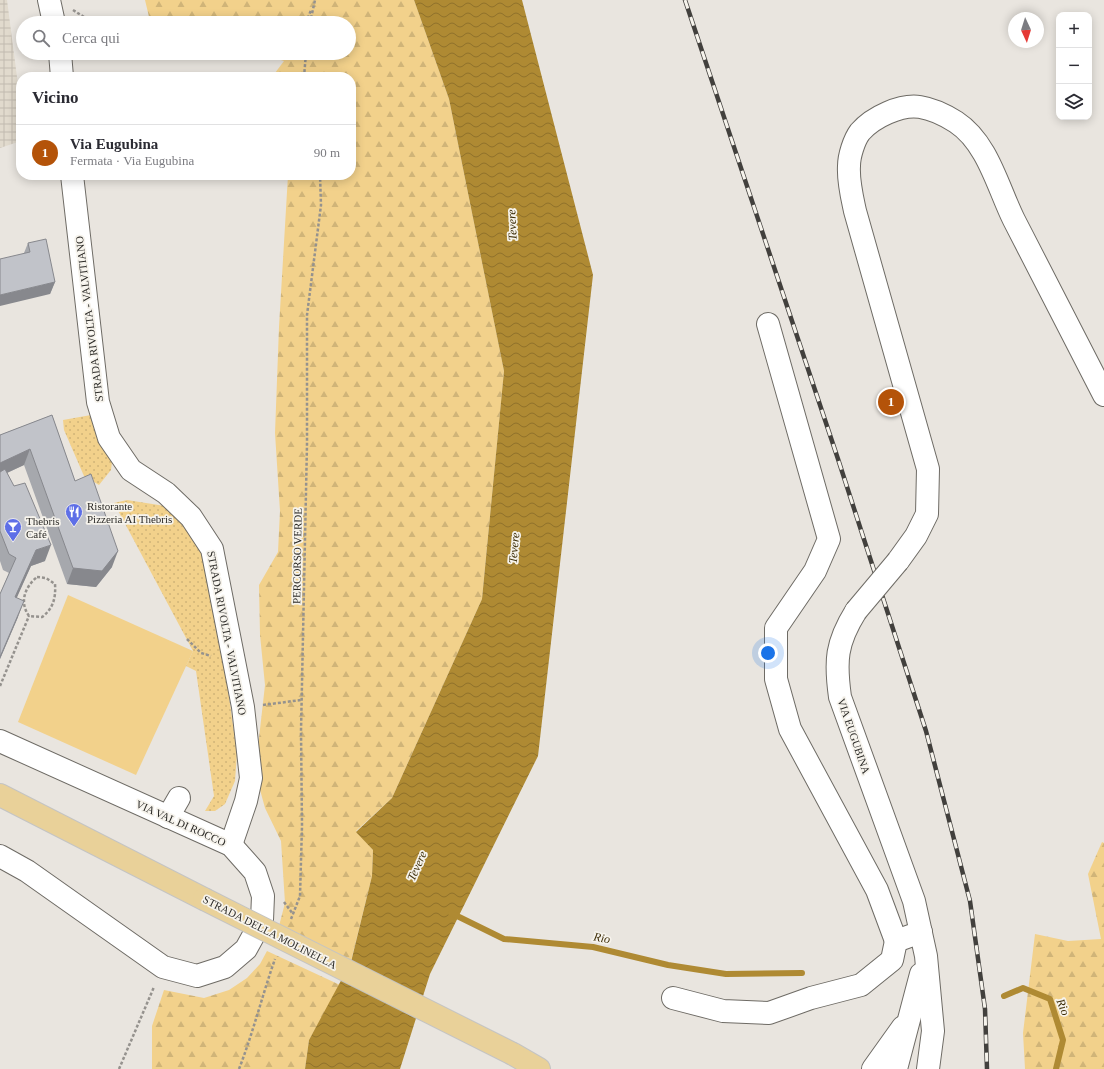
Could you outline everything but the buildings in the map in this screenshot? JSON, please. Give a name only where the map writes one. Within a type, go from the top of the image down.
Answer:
[{"type":"main road","name":"STRADA DELLA MOLINELLA","points":[[0,795],[513,1054],[539,1069]]},
{"type":"street","points":[[61,60],[62,72]]},
{"type":"street","name":"VIA EUGUBINA","points":[[928,1069],[933,1031],[926,956],[914,901],[840,698],[836,665],[838,651],[846,628],[856,612],[898,561],[916,536],[927,514],[928,469],[850,189],[849,166],[852,151],[860,133],[874,120],[888,113],[919,107],[938,112],[969,131],[984,154],[1011,214],[1104,395]]},
{"type":"street","name":"STRADA RIVOLTA - VALVITIANO","points":[[73,180],[98,402],[109,438],[131,470],[166,494],[191,517],[212,549],[243,707],[251,778],[246,801],[231,845]]},
{"type":"street","points":[[673,998],[722,1011],[769,1013],[811,998],[861,985],[892,960],[896,941],[877,890],[790,729],[776,679],[776,628],[815,571],[829,539],[768,324]]},
{"type":"street","name":"VIA VAL DI ROCCO","points":[[0,741],[231,845],[255,872],[263,896],[262,920],[246,949],[225,967],[197,976],[163,967],[27,871],[0,856]]},
{"type":"street","points":[[168,817],[178,798]]},
{"type":"street","points":[[896,941],[921,932]]},
{"type":"street","points":[[896,1069],[926,956]]},
{"type":"street","points":[[872,1069],[911,1017]]},
{"type":"path","points":[[309,16],[315,1]]},
{"type":"path","points":[[312,16],[315,1]]},
{"type":"path","points":[[57,10],[80,16]]},
{"type":"path","points":[[304,72],[305,60]]},
{"type":"path","name":"PERCORSO VERDE","points":[[290,921],[300,896],[302,826],[301,700],[307,444],[307,315],[321,205],[320,180]]},
{"type":"path","points":[[37,576],[46,578],[55,584],[56,596],[49,612],[42,617],[29,616],[24,610],[24,597],[29,584],[37,576]]},
{"type":"path","points":[[0,686],[29,616]]},
{"type":"path","points":[[243,707],[301,700]]},
{"type":"path","points":[[240,1069],[276,957]]},
{"type":"path","points":[[119,1069],[163,967]]},
{"type":"shaded area","points":[[0,0],[7,0],[16,72],[16,143],[0,148]]},
{"type":"green space","points":[[145,0],[414,0],[449,99],[504,371],[482,599],[392,798],[356,831],[373,850],[372,876],[351,961],[279,926],[285,903],[281,841],[265,808],[259,786],[259,738],[265,685],[260,635],[259,585],[278,552],[280,511],[275,433],[279,327],[288,180],[356,180],[356,72],[276,72],[284,61],[281,60],[356,60],[356,16],[149,16]]},
{"type":"green space","points":[[91,415],[112,462],[111,470],[99,485],[84,476],[64,430],[63,420]]},
{"type":"green space","points":[[127,500],[165,506],[188,528],[201,551],[224,661],[237,754],[235,781],[225,804],[215,811],[205,811],[214,796],[196,671],[186,666],[193,651],[114,503]]},
{"type":"green space","points":[[68,595],[193,651],[136,775],[18,722]]},
{"type":"green space","points":[[1102,842],[1104,843],[1104,1069],[1025,1069],[1023,1033],[1035,934],[1068,941],[1101,939],[1088,874]]},
{"type":"green space","points":[[267,951],[340,985],[309,1040],[305,1069],[152,1069],[152,1026],[164,990],[204,998],[229,990],[247,978],[260,964]]},
{"type":"water","name":"Tevere","points":[[414,0],[522,0],[593,275],[538,756],[430,974],[400,1069],[305,1069],[309,1040],[351,962],[372,876],[373,850],[356,832],[392,798],[482,599],[504,371],[449,99]]},
{"type":"waterway","name":"Rio","points":[[451,913],[504,939],[593,947],[668,965],[726,974],[802,973]]},
{"type":"waterway","name":"Rio","points":[[1004,996],[1023,988],[1050,999],[1063,1040],[1056,1069]]},
{"type":"railway","points":[[685,0],[838,459],[926,731],[970,901],[985,1009],[987,1069]]},
{"type":"place","name":"Via Eugubina","points":[[891,402]]},
{"type":"place","name":"Ristorante Pizzeria AI Thebris","points":[[74,527]]},
{"type":"place","name":"Thebris Café","points":[[13,542]]}]
